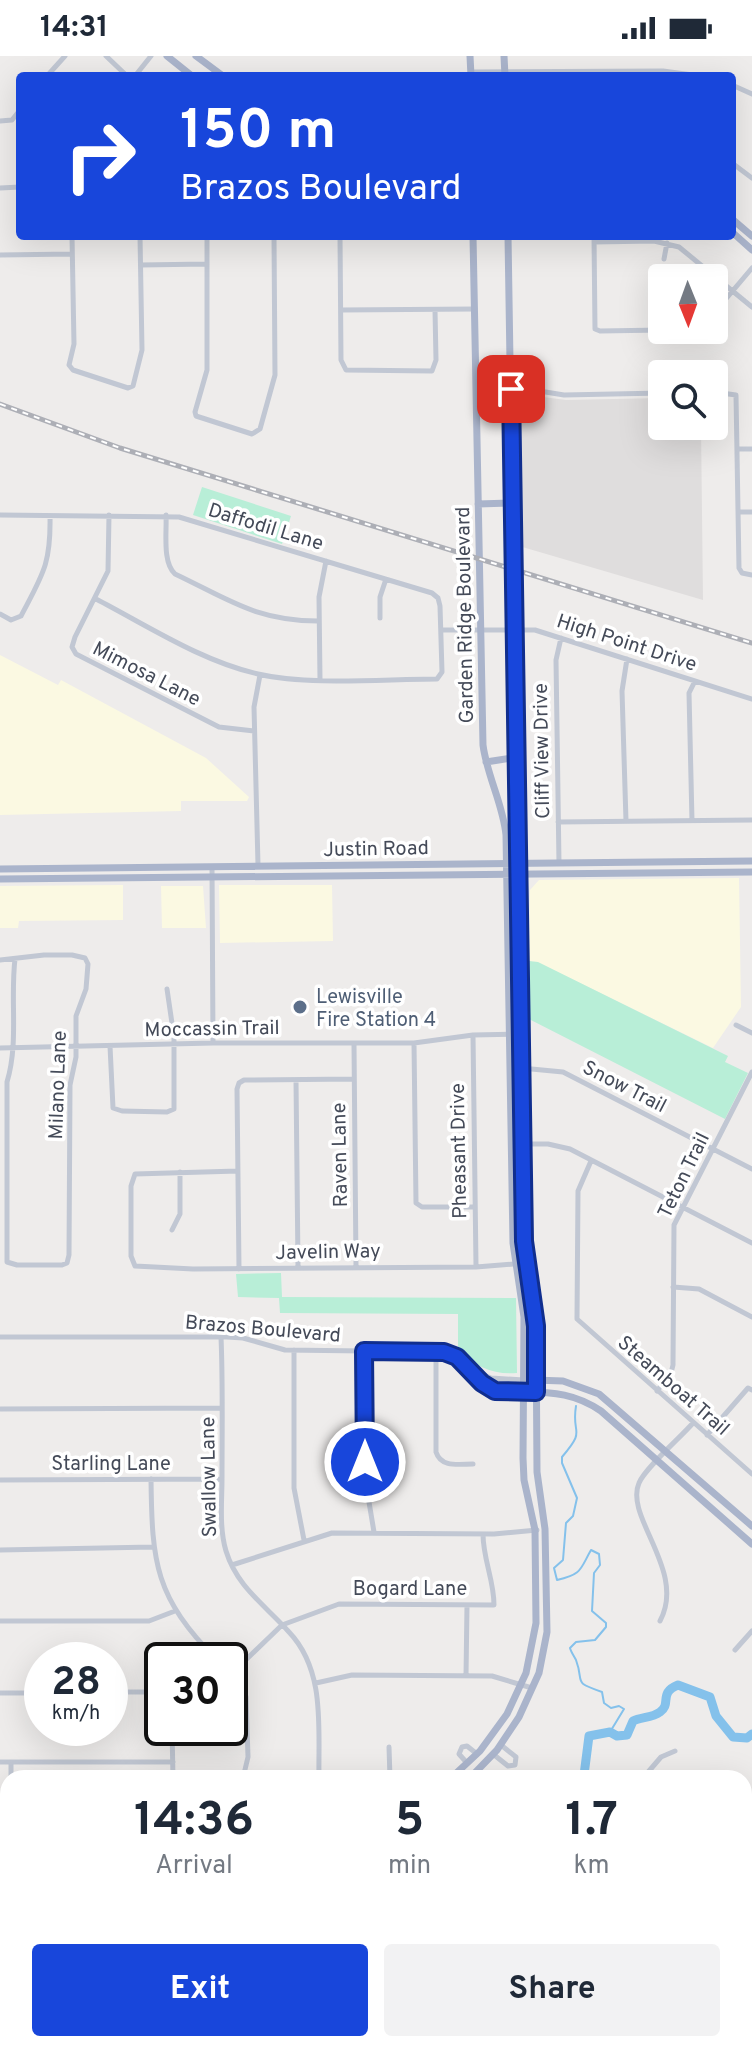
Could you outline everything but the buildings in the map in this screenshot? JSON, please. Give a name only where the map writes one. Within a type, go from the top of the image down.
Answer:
[{"type":"main road","points":[[167,56],[187,72]]},
{"type":"main road","points":[[196,56],[218,72]]},
{"type":"main road","points":[[736,222],[752,236]]},
{"type":"main road","points":[[736,236],[752,250]]},
{"type":"main road","name":"Garden Ridge Boulevard","points":[[461,1770],[507,1714],[521,1685],[534,1642],[536,1623],[535,1530],[524,1480],[522,1296],[515,1264],[505,819],[486,762],[482,728],[473,240]]},
{"type":"main road","points":[[478,1770],[501,1745],[519,1717],[533,1689],[547,1632],[545,1529],[537,1472],[536,1326],[526,1263],[522,1144],[508,240]]},
{"type":"main road","points":[[478,504],[513,503]]},
{"type":"main road","points":[[486,762],[518,757]]},
{"type":"main road","name":"Justin Road","points":[[0,869],[752,861]]},
{"type":"main road","points":[[699,862],[699,872]]},
{"type":"main road","points":[[396,863],[398,874]]},
{"type":"main road","points":[[302,864],[302,875]]},
{"type":"main road","points":[[46,868],[46,879]]},
{"type":"main road","name":"Justin Road","points":[[0,879],[752,872]]},
{"type":"main road","points":[[519,904],[525,885],[539,874]]},
{"type":"main road","points":[[509,986],[520,982]]},
{"type":"main road","name":"Brazos Boulevard","points":[[524,1380],[563,1381],[599,1394],[752,1526]]},
{"type":"main road","name":"Brazos Boulevard","points":[[524,1392],[566,1393],[584,1400],[601,1411],[750,1538]]},
{"type":"street","points":[[51,72],[65,56]]},
{"type":"street","points":[[106,56],[123,72]]},
{"type":"street","points":[[138,72],[151,56]]},
{"type":"street","points":[[624,72],[670,72]]},
{"type":"street","points":[[72,240],[74,344],[69,360],[73,370],[128,388],[133,386],[142,350],[140,240]]},
{"type":"street","points":[[207,240],[208,359],[196,416],[252,434],[260,429],[275,381],[274,240]]},
{"type":"street","points":[[340,240],[344,368],[348,371],[433,370],[436,360],[435,310]]},
{"type":"street","points":[[594,240],[595,329],[648,330]]},
{"type":"street","points":[[612,240],[667,243],[686,251],[752,307]]},
{"type":"street","points":[[664,259],[667,243]]},
{"type":"street","points":[[0,255],[72,254]]},
{"type":"street","points":[[141,265],[207,264]]},
{"type":"street","points":[[728,297],[752,268]]},
{"type":"street","points":[[341,310],[475,309]]},
{"type":"street","points":[[476,388],[564,395],[648,393]]},
{"type":"street","points":[[728,392],[736,395],[740,571],[752,575]]},
{"type":"street","points":[[737,449],[752,449]]},
{"type":"street","points":[[738,512],[752,512]]},
{"type":"street","name":"Daffodil Lane","points":[[0,515],[166,515],[187,518],[437,596],[441,630],[440,676],[437,679],[320,680]]},
{"type":"street","name":"Mimosa Lane","points":[[109,515],[109,566],[72,647],[79,657],[219,727],[254,731]]},
{"type":"street","points":[[166,515],[168,566],[175,574],[255,613],[283,620],[318,621]]},
{"type":"street","points":[[0,614],[11,620],[21,616],[46,568],[50,516]]},
{"type":"street","points":[[96,599],[214,660],[260,675],[320,680],[320,580],[326,561]]},
{"type":"street","points":[[380,618],[380,597],[386,579]]},
{"type":"street","name":"High Point Drive","points":[[441,630],[535,630],[752,699]]},
{"type":"street","name":"Cliff View Drive","points":[[559,863],[556,660],[561,638]]},
{"type":"street","points":[[626,821],[622,691],[627,659]]},
{"type":"street","points":[[258,865],[254,731],[255,692],[260,675]]},
{"type":"street","points":[[692,821],[689,693],[695,681]]},
{"type":"street","points":[[558,822],[752,820]]},
{"type":"street","points":[[212,867],[213,1043]]},
{"type":"street","name":"Milano Lane","points":[[4,1211],[7,1262],[27,1265],[67,1263],[70,1244],[70,1085],[75,1064],[76,1016],[86,989],[88,964],[85,958],[52,955],[15,959]]},
{"type":"street","points":[[0,960],[15,959],[12,989],[14,1048],[7,1082],[4,1211]]},
{"type":"street","points":[[110,1046],[113,1108],[167,1112],[174,1109],[174,1044],[167,989]]},
{"type":"street","points":[[736,1025],[752,1033]]},
{"type":"street","name":"Moccassin Trail","points":[[0,1048],[213,1043],[414,1043],[473,1035],[521,1034]]},
{"type":"street","name":"Pheasant Drive","points":[[473,1035],[476,1267]]},
{"type":"street","points":[[414,1043],[416,1203],[422,1207],[475,1207]]},
{"type":"street","name":"Raven Lane","points":[[354,1044],[356,1266]]},
{"type":"street","name":"Snow Trail","points":[[521,1068],[563,1072],[752,1169]]},
{"type":"street","name":"Teton Trail","points":[[657,1391],[673,1368],[673,1233],[682,1207],[752,1072]]},
{"type":"street","points":[[239,1269],[239,1083],[247,1080],[354,1079]]},
{"type":"street","points":[[296,1080],[298,1266]]},
{"type":"street","points":[[511,1144],[555,1145],[570,1149],[752,1243]]},
{"type":"street","name":"Steamboat Trail","points":[[591,1161],[578,1191],[577,1319],[752,1474]]},
{"type":"street","points":[[172,1230],[180,1214],[180,1172],[238,1171]]},
{"type":"street","name":"Javelin Way","points":[[180,1172],[135,1174],[131,1186],[132,1262],[135,1266],[145,1269],[239,1269],[298,1266],[476,1267],[526,1263]]},
{"type":"street","points":[[673,1287],[699,1289],[752,1317]]},
{"type":"street","name":"Brazos Boulevard","points":[[0,1337],[221,1337],[243,1338],[294,1350],[436,1351],[452,1355],[495,1391],[524,1392]]},
{"type":"street","name":"Swallow Lane","points":[[221,1337],[223,1537],[243,1586],[300,1646],[316,1683],[319,1770]]},
{"type":"street","points":[[294,1350],[294,1488],[304,1540]]},
{"type":"street","points":[[364,1351],[365,1478],[374,1532]]},
{"type":"street","points":[[436,1351],[436,1452],[438,1458],[447,1464],[473,1464]]},
{"type":"street","name":"Brazos Boulevard","points":[[470,1369],[491,1378],[524,1380]]},
{"type":"street","points":[[707,1435],[748,1388],[752,1390]]},
{"type":"street","points":[[0,1409],[222,1408]]},
{"type":"street","points":[[660,1621],[665,1607],[665,1576],[642,1515],[637,1491],[639,1481],[693,1423]]},
{"type":"street","points":[[151,1479],[153,1547],[164,1589],[175,1611],[199,1642]]},
{"type":"street","name":"Starling Lane","points":[[0,1480],[222,1479]]},
{"type":"street","points":[[232,1565],[332,1533],[483,1534],[545,1529]]},
{"type":"street","name":"Bogard Lane","points":[[248,1657],[282,1625],[339,1604],[494,1605],[483,1534]]},
{"type":"street","points":[[0,1550],[153,1547]]},
{"type":"street","points":[[466,1676],[467,1605]]},
{"type":"street","points":[[0,1621],[149,1621],[175,1611]]},
{"type":"street","points":[[735,1650],[752,1631]]},
{"type":"street","points":[[316,1683],[352,1675],[492,1676],[533,1689]]},
{"type":"street","points":[[0,1693],[24,1693]]},
{"type":"street","points":[[493,1754],[508,1766],[515,1765],[516,1757],[501,1745]]},
{"type":"street","points":[[173,1746],[173,1770]]},
{"type":"street","points":[[245,1770],[248,1746]]},
{"type":"street","points":[[468,1764],[459,1754],[460,1748],[467,1746],[477,1754]]},
{"type":"street","points":[[389,1747],[390,1770]]},
{"type":"street","points":[[650,1770],[661,1757],[675,1751]]},
{"type":"street","points":[[0,1762],[173,1762]]},
{"type":"street","points":[[11,1763],[11,1770]]},
{"type":"shaded area","points":[[528,395],[566,400],[648,398],[648,440],[701,440],[703,600],[519,546],[514,398]]},
{"type":"shaded area","points":[[0,655],[58,685],[61,680],[206,758],[249,797],[247,801],[181,801],[181,811],[0,815]]},
{"type":"shaded area","points":[[739,878],[741,1007],[713,1048],[529,961],[530,890],[539,880]]},
{"type":"shaded area","points":[[123,885],[123,920],[19,921],[18,928],[0,928],[0,886]]},
{"type":"shaded area","points":[[219,885],[332,885],[333,941],[220,943]]},
{"type":"shaded area","points":[[161,886],[203,886],[206,928],[162,928]]},
{"type":"green space","points":[[202,487],[291,516],[282,544],[193,515]]},
{"type":"green space","points":[[529,961],[538,962],[728,1056],[725,1062],[748,1073],[725,1119],[525,1017],[524,970]]},
{"type":"green space","points":[[281,1273],[282,1297],[516,1298],[517,1373],[486,1369],[458,1351],[458,1314],[280,1313],[279,1298],[238,1297],[236,1274]]},
{"type":"waterway","points":[[576,1406],[576,1436],[562,1457],[562,1463],[577,1498],[573,1516],[566,1523],[563,1560],[554,1568],[557,1580],[565,1578],[580,1570],[591,1550],[599,1554],[600,1565],[594,1573],[592,1611],[606,1623],[606,1627],[595,1640],[576,1642],[570,1648],[581,1681],[602,1692],[604,1703],[611,1708],[619,1706],[624,1709],[610,1732]]},
{"type":"waterway","points":[[585,1770],[589,1736],[610,1732],[617,1736],[627,1735],[633,1721],[660,1712],[665,1706],[668,1691],[678,1685],[710,1697],[716,1716],[733,1737],[747,1738],[752,1734]]},
{"type":"railway","points":[[0,404],[120,448],[752,643]]},
{"type":"place","name":"Lewisville Fire Station 4","points":[[300,1007]]},
{"type":"route","points":[[365,1462],[364,1351],[444,1352],[457,1357],[482,1383],[495,1391],[536,1392],[536,1326],[524,1241],[511,389]]}]
